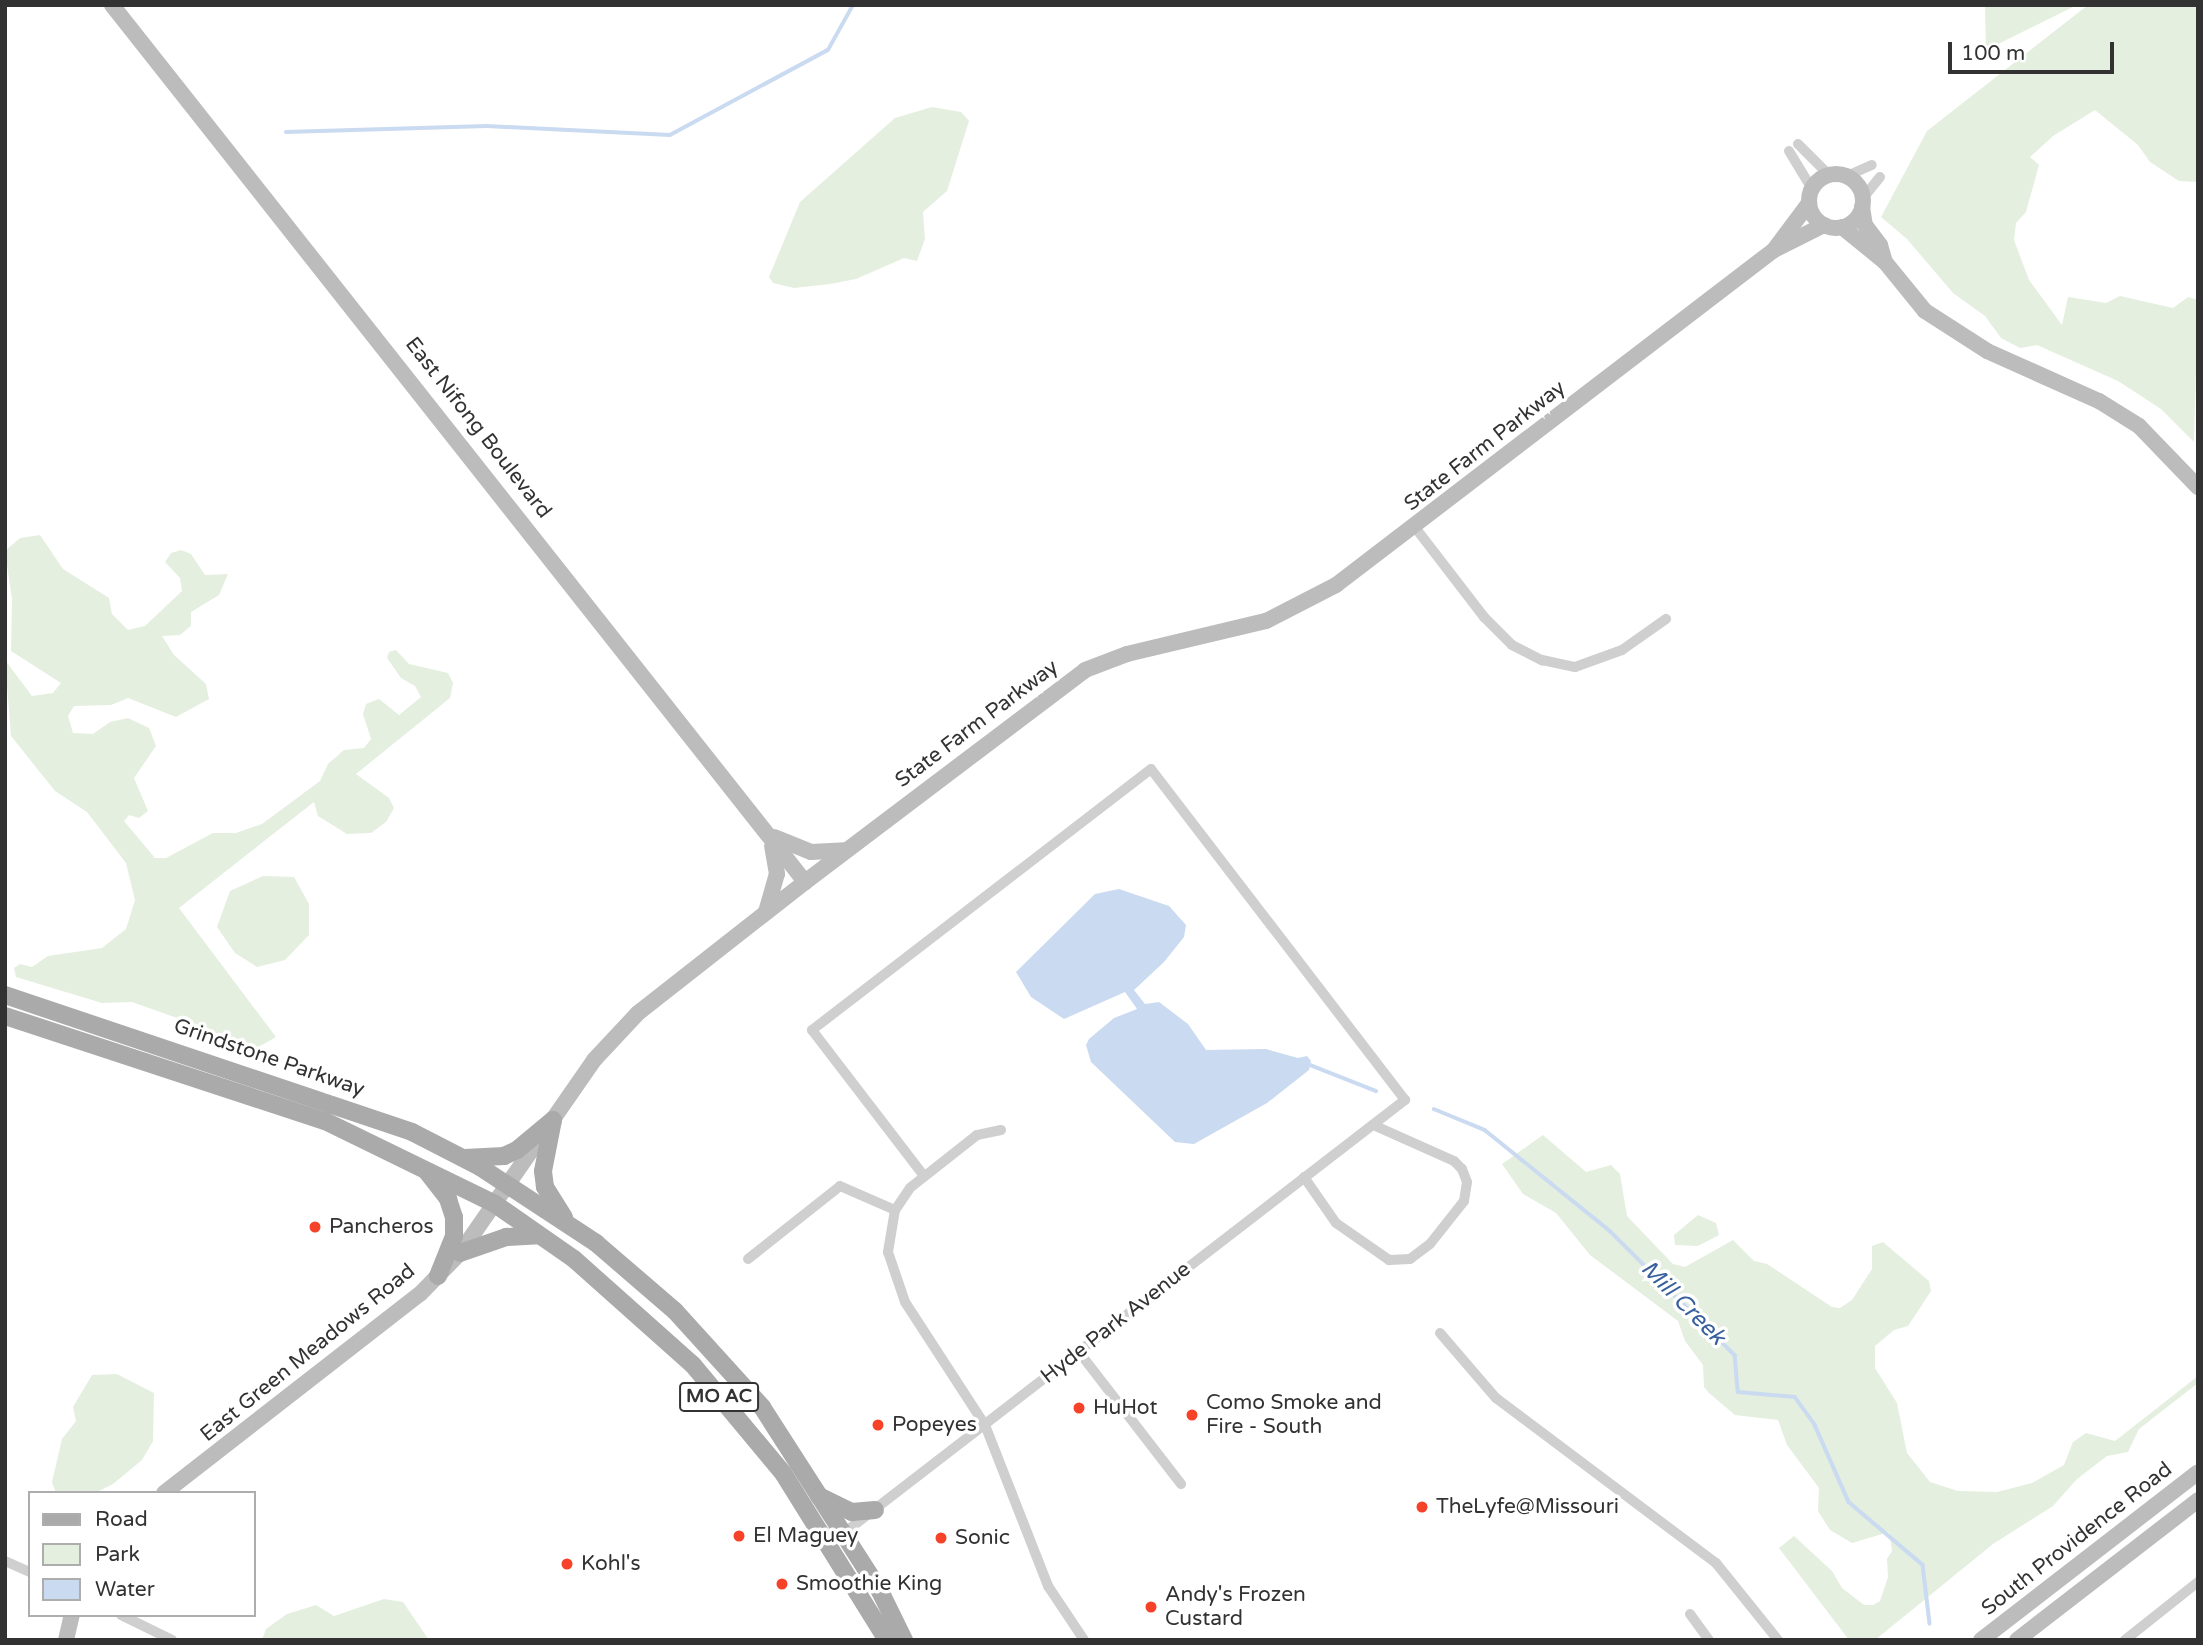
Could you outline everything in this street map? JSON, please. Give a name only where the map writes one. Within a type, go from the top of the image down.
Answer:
[{"type":"main road","name":"Grindstone Parkway","points":[[5,995],[334,1103],[412,1132],[465,1158],[508,1186]]},
{"type":"main road","name":"Grindstone Parkway","points":[[5,1016],[325,1121],[418,1163],[495,1204]]},
{"type":"main road","points":[[465,1158],[504,1156],[517,1150],[553,1120]]},
{"type":"main road","points":[[553,1120],[543,1171],[545,1187],[568,1224]]},
{"type":"main road","points":[[418,1163],[444,1192],[454,1217],[454,1236],[438,1276]]},
{"type":"main road","name":"MO AC","points":[[508,1186],[568,1224],[633,1273],[722,1359],[762,1407],[880,1591],[904,1640]]},
{"type":"main road","name":"MO AC","points":[[495,1204],[605,1285],[693,1365],[782,1473],[887,1640]]},
{"type":"main road","points":[[460,1253],[506,1237],[539,1235]]},
{"type":"main road","points":[[817,1495],[844,1510],[875,1510]]},
{"type":"street","name":"East Nifong Boulevard","points":[[112,5],[804,882]]},
{"type":"street","points":[[1872,166],[1847,176],[1829,175],[1794,148],[1810,196],[1824,225],[1842,227],[1885,262],[1925,311],[1987,351],[2099,401],[2139,426],[2198,488]]},
{"type":"street","points":[[1810,196],[1829,175]]},
{"type":"street","points":[[1847,176],[1862,203],[1865,225],[1880,244],[1885,262]]},
{"type":"street","points":[[1842,227],[1855,220],[1862,203],[1880,177]]},
{"type":"street","name":"State Farm Parkway","points":[[1774,250],[1810,196]]},
{"type":"street","name":"State Farm Parkway","points":[[495,1204],[594,1060],[638,1013],[845,850],[1085,670],[1127,654],[1275,617],[1336,585],[1774,250],[1824,225]]},
{"type":"street","points":[[1414,526],[1484,617],[1512,645],[1542,660],[1575,667],[1622,650],[1666,619]]},
{"type":"street","name":"Hyde Park Avenue","points":[[828,1546],[1405,1100],[1151,769],[812,1030],[924,1176]]},
{"type":"street","points":[[768,834],[811,852],[845,850]]},
{"type":"street","points":[[765,912],[778,863],[768,834]]},
{"type":"street","points":[[1304,1177],[1336,1223],[1390,1260],[1410,1259],[1430,1244],[1464,1201],[1467,1182],[1462,1169],[1454,1161],[1373,1125]]},
{"type":"street","points":[[1001,1130],[977,1135],[924,1176],[895,1210],[888,1252],[897,1288],[985,1425],[1048,1586],[1084,1640]]},
{"type":"street","points":[[748,1259],[840,1186],[895,1210]]},
{"type":"street","name":"East Green Meadows Road","points":[[167,1491],[438,1276],[460,1253],[495,1204]]},
{"type":"street","points":[[1440,1333],[1496,1398],[1716,1563],[1778,1640]]},
{"type":"street","points":[[1079,1352],[1181,1483]]},
{"type":"street","name":"South Providence Road","points":[[1981,1640],[2198,1472]]},
{"type":"street","name":"South Providence Road","points":[[2018,1640],[2198,1500]]},
{"type":"street","points":[[5,1561],[28,1571]]},
{"type":"street","points":[[2125,1640],[2198,1582]]},
{"type":"street","points":[[1690,1614],[1709,1640]]},
{"type":"street","points":[[66,1640],[72,1617]]},
{"type":"street","points":[[125,1617],[172,1640]]},
{"type":"green space","points":[[1985,5],[2077,5],[1986,50]]},
{"type":"green space","points":[[2088,5],[2198,5],[2198,182],[2179,181],[2150,162],[2138,145],[2095,110],[2053,136],[2030,157],[2039,165],[2026,212],[2016,223],[2014,240],[2029,280],[2062,325],[2068,297],[2106,303],[2120,296],[2173,308],[2188,297],[2198,300],[2194,442],[2161,409],[2118,381],[2037,345],[2020,348],[2001,338],[1985,316],[1953,293],[1907,239],[1881,217],[1927,131]]},
{"type":"green space","points":[[932,107],[961,112],[969,121],[947,191],[923,212],[925,239],[917,261],[904,258],[856,279],[830,284],[794,288],[773,283],[769,277],[800,202],[895,118]]},
{"type":"green space","points":[[40,535],[63,569],[109,598],[112,614],[128,630],[145,626],[182,591],[180,578],[165,562],[171,553],[181,550],[191,554],[205,575],[228,574],[219,595],[191,612],[191,626],[180,635],[162,636],[174,655],[206,684],[209,699],[176,717],[128,698],[111,705],[74,706],[68,716],[73,733],[93,734],[110,722],[128,718],[149,728],[156,746],[134,778],[148,811],[139,818],[129,815],[124,821],[155,858],[166,858],[213,833],[236,833],[262,824],[320,781],[328,764],[344,750],[364,748],[371,739],[363,714],[366,704],[379,699],[399,715],[421,697],[415,686],[401,678],[387,658],[389,652],[396,650],[409,664],[448,673],[453,683],[450,698],[356,774],[389,798],[394,808],[386,822],[371,833],[347,834],[318,816],[314,802],[179,908],[276,1037],[253,1050],[210,1041],[194,1024],[132,1002],[102,1003],[16,977],[14,968],[20,964],[32,967],[48,956],[102,948],[126,929],[135,900],[126,863],[87,812],[55,791],[11,736],[5,660],[32,696],[53,693],[61,683],[11,651],[12,599],[5,551],[20,538]]},
{"type":"green space","points":[[263,876],[294,877],[309,904],[309,935],[285,960],[257,967],[235,953],[217,927],[230,891]]},
{"type":"green space","points":[[1543,1135],[1586,1172],[1611,1165],[1620,1174],[1627,1216],[1673,1264],[1685,1267],[1733,1240],[1754,1261],[1767,1264],[1832,1307],[1840,1308],[1852,1300],[1872,1269],[1872,1246],[1883,1242],[1929,1281],[1931,1291],[1908,1326],[1894,1330],[1875,1346],[1875,1368],[1897,1403],[1907,1453],[1930,1482],[1958,1491],[1997,1492],[2032,1483],[2064,1465],[2073,1442],[2086,1433],[2115,1441],[2198,1376],[2198,1383],[2139,1429],[2128,1452],[2107,1456],[2077,1479],[2053,1506],[1993,1544],[1875,1640],[1849,1640],[1779,1548],[1794,1536],[1832,1571],[1842,1588],[1864,1605],[1873,1605],[1880,1601],[1888,1577],[1887,1559],[1892,1551],[1889,1532],[1852,1543],[1830,1530],[1818,1511],[1819,1488],[1787,1445],[1778,1420],[1735,1415],[1709,1393],[1704,1387],[1703,1365],[1685,1341],[1678,1321],[1590,1255],[1556,1213],[1523,1194],[1502,1164]]},
{"type":"green space","points":[[1698,1215],[1716,1223],[1719,1235],[1698,1246],[1675,1245],[1674,1235]]},
{"type":"green space","points":[[117,1374],[154,1393],[153,1441],[142,1460],[113,1484],[99,1491],[55,1491],[52,1482],[62,1439],[76,1421],[73,1407],[92,1375]]},
{"type":"green space","points":[[384,1599],[403,1602],[429,1640],[262,1640],[266,1629],[287,1614],[316,1605],[334,1616]]},
{"type":"water","points":[[1119,889],[1169,906],[1186,925],[1184,937],[1164,962],[1134,990],[1145,1004],[1159,1002],[1188,1024],[1206,1050],[1266,1049],[1298,1058],[1307,1056],[1311,1061],[1309,1070],[1267,1103],[1194,1144],[1175,1142],[1091,1062],[1086,1045],[1089,1039],[1114,1018],[1137,1009],[1125,992],[1064,1019],[1031,997],[1016,972],[1095,894]]},
{"type":"waterway","points":[[286,132],[487,126],[670,135],[828,50],[853,5]]},
{"type":"waterway","name":"Mill Creek","points":[[1310,1065],[1376,1091]]},
{"type":"waterway","name":"Mill Creek","points":[[1434,1109],[1485,1130],[1610,1231],[1735,1355],[1738,1392],[1795,1397],[1815,1425],[1849,1502],[1923,1565],[1930,1624]]},
{"type":"place","name":"Pancheros","points":[[315,1227]]},
{"type":"place","name":"HuHot","points":[[1079,1408]]},
{"type":"place","name":"Como Smoke and Fire - South","points":[[1192,1415]]},
{"type":"place","name":"Popeyes","points":[[878,1425]]},
{"type":"place","name":"TheLyfe@Missouri","points":[[1422,1507]]},
{"type":"place","name":"El Maguey","points":[[739,1536]]},
{"type":"place","name":"Sonic","points":[[941,1538]]},
{"type":"place","name":"Kohl's","points":[[567,1564]]},
{"type":"place","name":"Smoothie King","points":[[782,1584]]},
{"type":"place","name":"Andy's Frozen Custard","points":[[1151,1607]]}]
